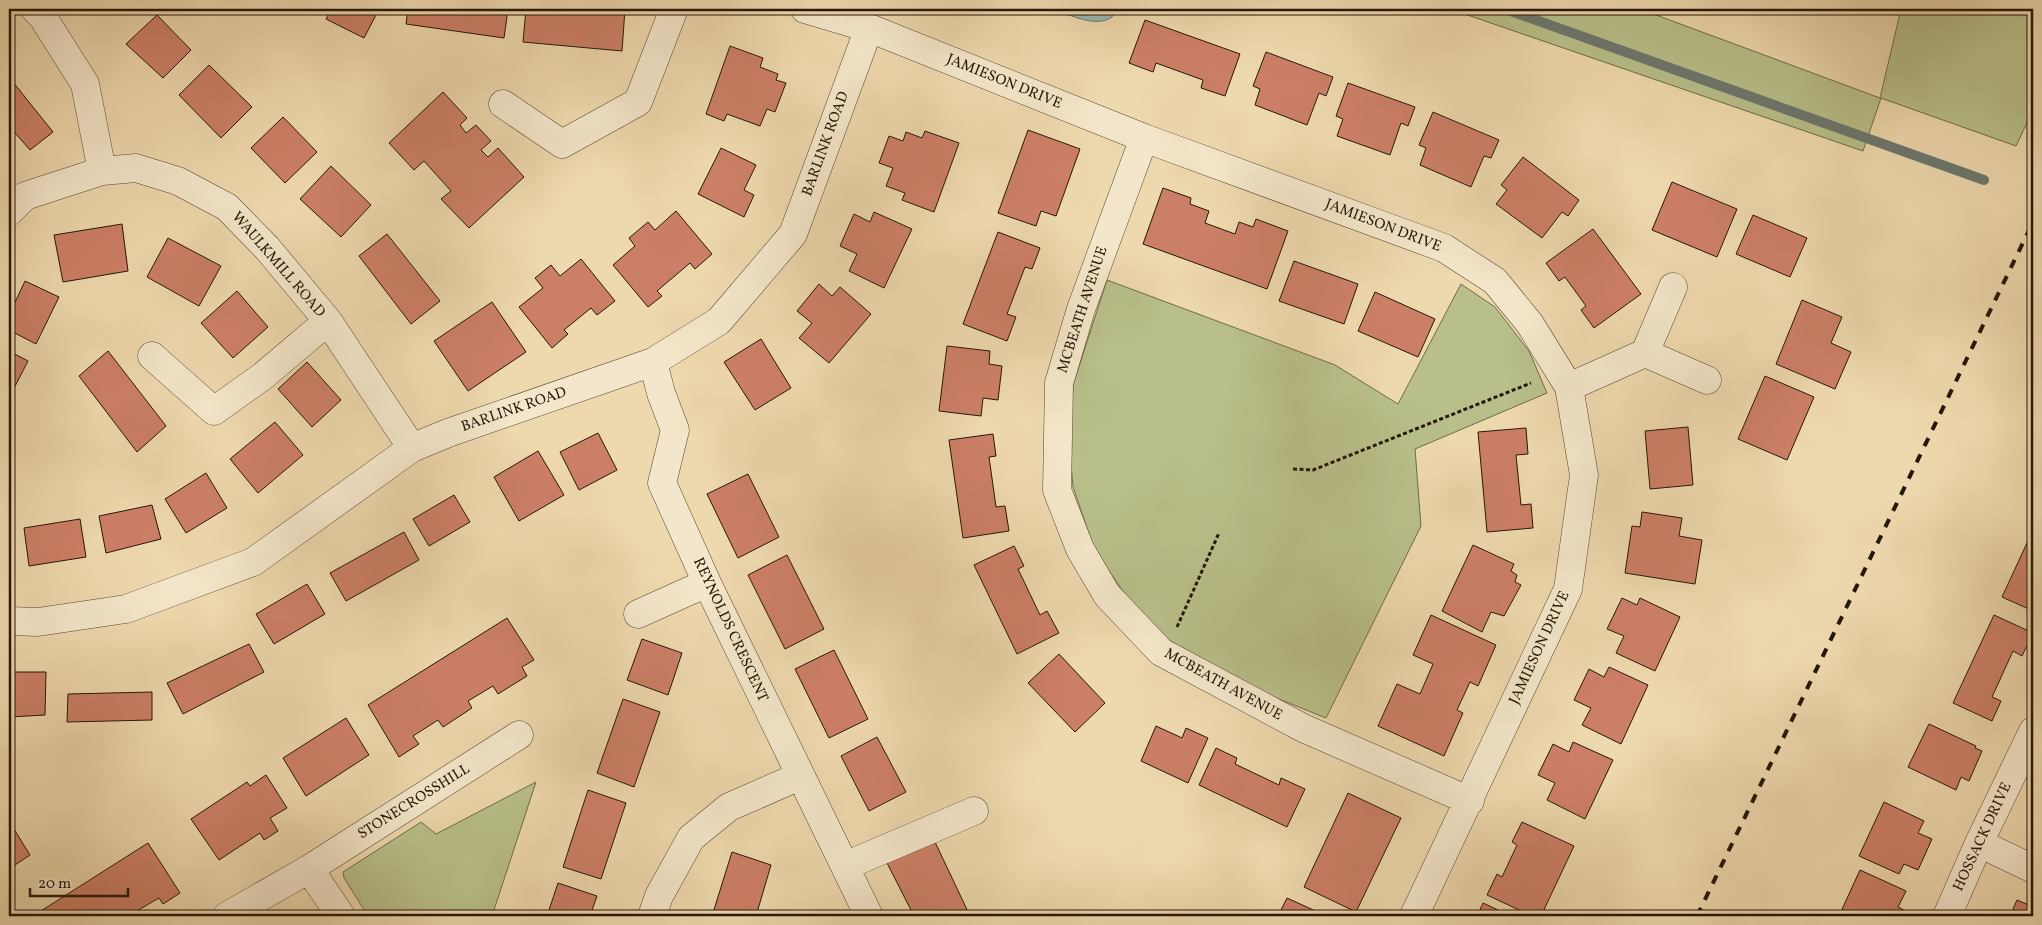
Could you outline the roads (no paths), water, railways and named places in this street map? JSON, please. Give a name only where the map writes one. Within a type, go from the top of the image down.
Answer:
[{"type":"street","points":[[35,9],[42,16],[85,84],[102,171]]},
{"type":"street","points":[[503,104],[562,144],[638,102],[674,9]]},
{"type":"street","name":"JAMIESON DRIVE","points":[[805,9],[869,28],[1144,138],[1444,248],[1495,281],[1530,324],[1564,380],[1584,475],[1568,589],[1470,801],[1414,916]]},
{"type":"street","name":"BARLINK ROAD","points":[[9,621],[38,622],[126,609],[253,562],[412,448],[448,433],[653,362],[719,321],[793,234],[869,28]]},
{"type":"street","name":"MCBEATH AVENUE","points":[[1144,138],[1081,309],[1059,384],[1057,490],[1080,549],[1107,595],[1165,655],[1303,728],[1470,801]]},
{"type":"street","name":"WAULKMILL ROAD","points":[[9,212],[25,196],[102,171],[136,168],[178,180],[227,207],[267,248],[328,321],[412,448]]},
{"type":"street","points":[[1644,353],[1673,287]]},
{"type":"street","name":"WAULKMILL ROAD","points":[[152,356],[214,411],[263,376],[328,321]]},
{"type":"street","points":[[1564,380],[1644,353],[1708,380]]},
{"type":"street","name":"REYNOLDS CRESCENT","points":[[653,362],[675,430],[662,483],[707,583],[869,916]]},
{"type":"street","points":[[638,614],[707,583]]},
{"type":"street","name":"HOSSACK DRIVE","points":[[1947,916],[1979,843],[2033,731]]},
{"type":"street","name":"STONECROSSHILL","points":[[228,916],[309,869],[519,735]]},
{"type":"street","points":[[652,916],[659,896],[691,838],[729,806],[800,776]]},
{"type":"street","points":[[845,866],[974,811]]},
{"type":"street","points":[[1979,843],[2033,869]]},
{"type":"street","points":[[309,869],[341,916]]},
{"type":"water","points":[[1055,9],[1118,9],[1113,16],[1106,20],[1088,21]]},
{"type":"waterway","points":[[1505,9],[1984,180]]},
{"type":"railway","points":[[1697,916],[2033,222]]}]
